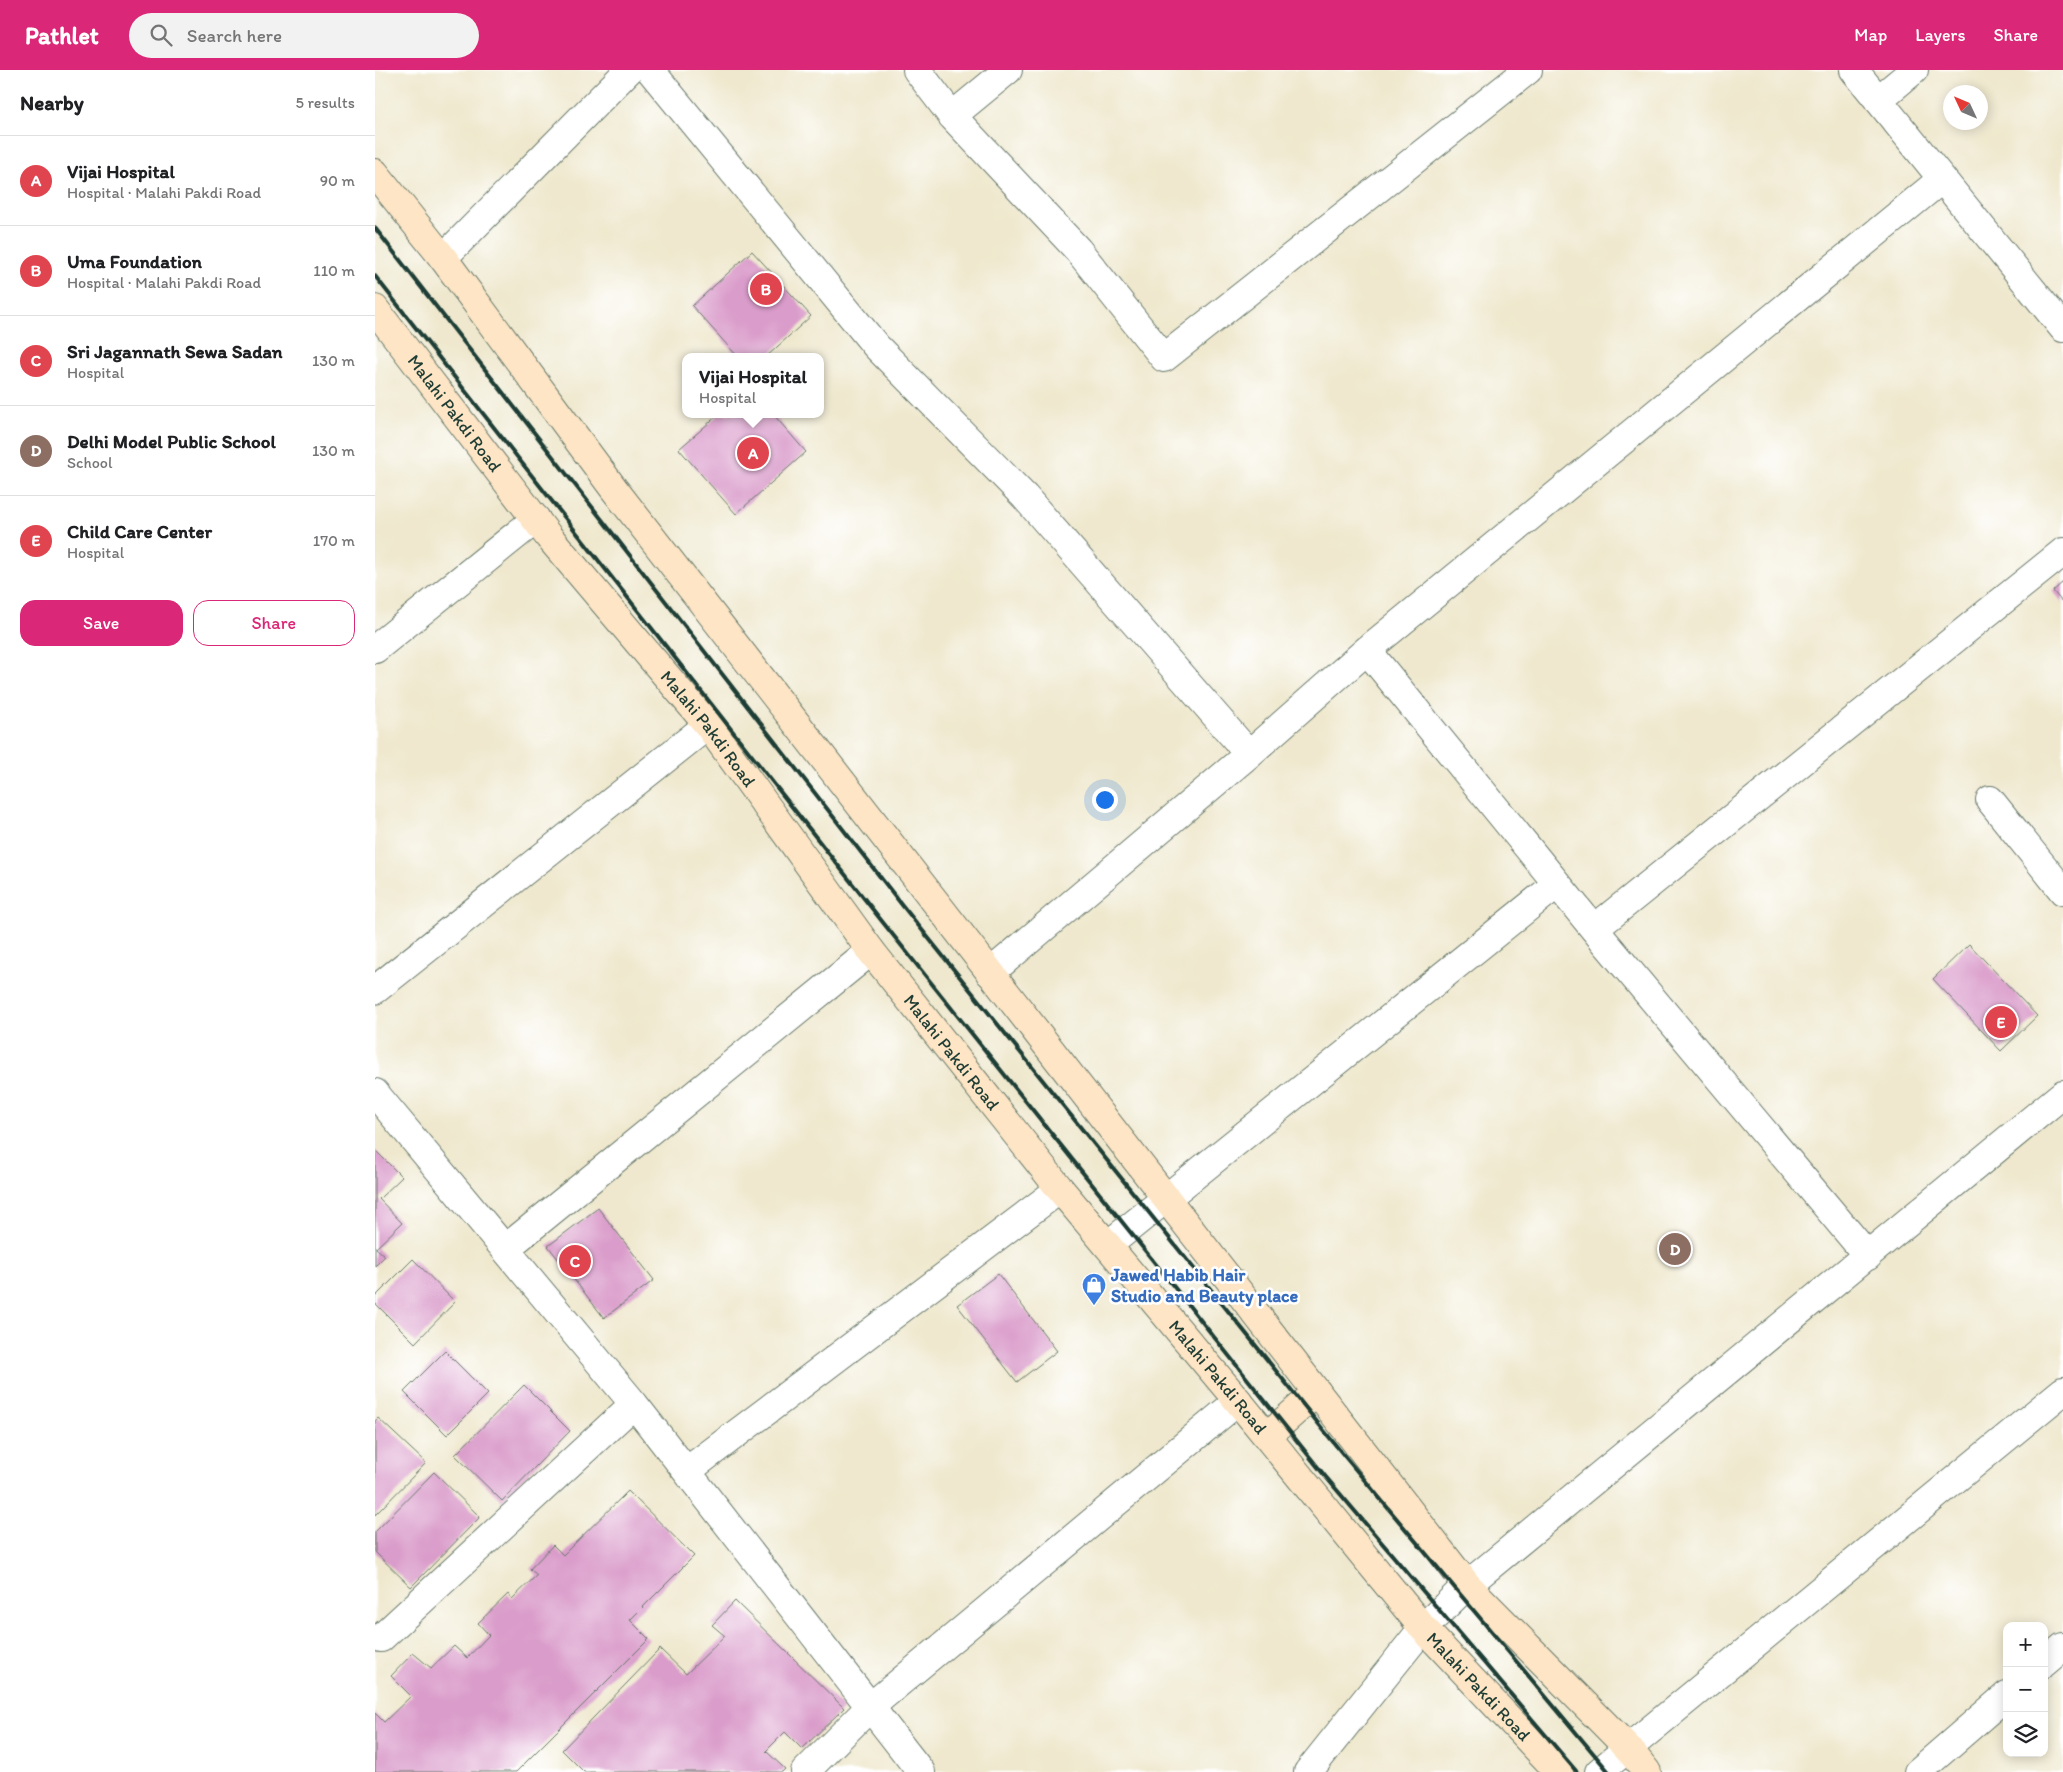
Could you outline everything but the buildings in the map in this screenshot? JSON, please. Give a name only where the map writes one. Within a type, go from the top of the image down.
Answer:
[{"type":"main road","points":[[375,173],[443,258],[604,475],[1467,1585],[1628,1748],[1647,1772]]},
{"type":"main road","name":"Malahi Pakdi Road","points":[[375,309],[536,519],[708,724],[871,951],[1060,1189],[1238,1400],[1423,1628],[1559,1772]]},
{"type":"main road","points":[[1267,1436],[1317,1392]]},
{"type":"street","points":[[443,258],[629,70]]},
{"type":"street","points":[[650,70],[876,346],[1025,497],[1249,754]]},
{"type":"street","points":[[917,70],[953,116],[1077,250],[1164,358],[1528,70]]},
{"type":"street","points":[[953,116],[1007,70]]},
{"type":"street","points":[[1854,70],[2063,328]]},
{"type":"street","points":[[1878,100],[1914,70]]},
{"type":"street","points":[[990,973],[1249,754],[1367,650],[1942,179]]},
{"type":"street","points":[[375,649],[536,519]]},
{"type":"street","points":[[1594,928],[2063,552]]},
{"type":"street","points":[[1367,650],[1557,884],[1868,1256]]},
{"type":"street","points":[[375,990],[708,724]]},
{"type":"street","points":[[1990,800],[2063,891]]},
{"type":"street","points":[[1108,1245],[1557,884]]},
{"type":"street","points":[[505,1249],[871,951]]},
{"type":"street","points":[[375,1094],[634,1404],[921,1772]]},
{"type":"street","points":[[1307,1772],[1423,1628],[1467,1585],[2063,1094]]},
{"type":"street","points":[[687,1471],[1060,1189]]},
{"type":"street","points":[[1599,1772],[2063,1391]]},
{"type":"street","points":[[805,1772],[871,1707],[1238,1400]]},
{"type":"street","points":[[377,1638],[634,1404]]},
{"type":"street","points":[[2048,1660],[2063,1647]]},
{"type":"street","points":[[1918,1772],[2003,1698]]},
{"type":"railway","points":[[375,228],[902,905],[1346,1458],[1609,1772]]},
{"type":"railway","points":[[375,276],[881,920],[1325,1476],[1577,1772]]},
{"type":"place","name":"Uma Foundation","points":[[766,289]]},
{"type":"place","name":"Vijai Hospital","points":[[753,453]]},
{"type":"place","name":"Child Care Center","points":[[2001,1022]]},
{"type":"place","name":"Delhi Model Public School","points":[[1675,1249]]},
{"type":"place","name":"Sri Jagannath Sewa Sadan","points":[[575,1261]]},
{"type":"place","name":"Jawed Habib Hair Studio and Beauty place","points":[[1094,1306]]}]
